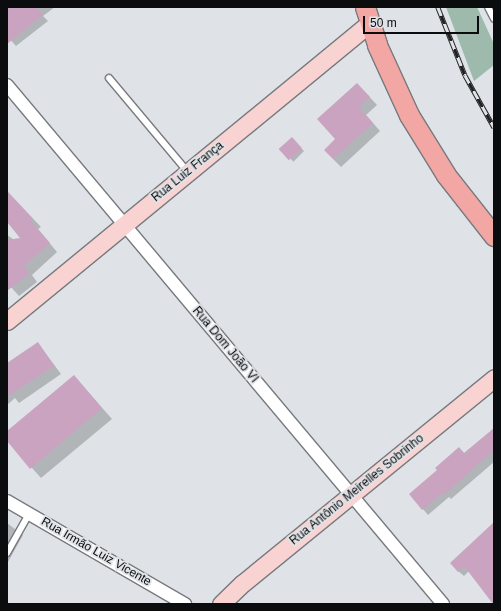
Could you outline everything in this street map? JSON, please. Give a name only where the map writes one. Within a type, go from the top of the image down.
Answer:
[{"type":"main road","name":"Rua Luiz França","points":[[7,321],[188,172],[367,15]]},
{"type":"main road","points":[[367,15],[392,78],[428,146],[468,204],[494,236]]},
{"type":"main road","name":"Rua Antônio Meirelles Sobrinho","points":[[221,604],[237,588],[494,378]]},
{"type":"street","name":"Rua Dom João VI","points":[[7,86],[443,604]]},
{"type":"street","name":"Rua Irmão Luiz Vicente","points":[[7,501],[185,604]]},
{"type":"lane","points":[[488,7],[494,19]]},
{"type":"lane","points":[[109,78],[188,172]]},
{"type":"lane","points":[[7,553],[30,514]]},
{"type":"green space","points":[[446,7],[477,7],[494,44],[494,65],[474,81]]},
{"type":"building","points":[[7,7],[36,7],[43,15],[7,44]]},
{"type":"building","points":[[357,83],[370,97],[359,107],[373,123],[333,159],[324,150],[335,139],[317,119]]},
{"type":"building","points":[[292,137],[302,148],[289,160],[279,149]]},
{"type":"building","points":[[7,191],[33,219],[31,221],[50,243],[24,266],[30,273],[7,291],[7,240],[20,238],[7,222]]},
{"type":"building","points":[[38,342],[54,366],[7,397],[7,363]]},
{"type":"building","points":[[74,375],[102,408],[30,469],[7,441],[7,431]]},
{"type":"building","points":[[494,428],[494,450],[445,494],[444,492],[422,510],[409,494],[437,470],[435,468],[459,447],[464,453]]},
{"type":"building","points":[[494,522],[493,604],[464,566],[458,572],[450,563]]},
{"type":"railway","points":[[438,7],[465,75],[494,127]]}]
